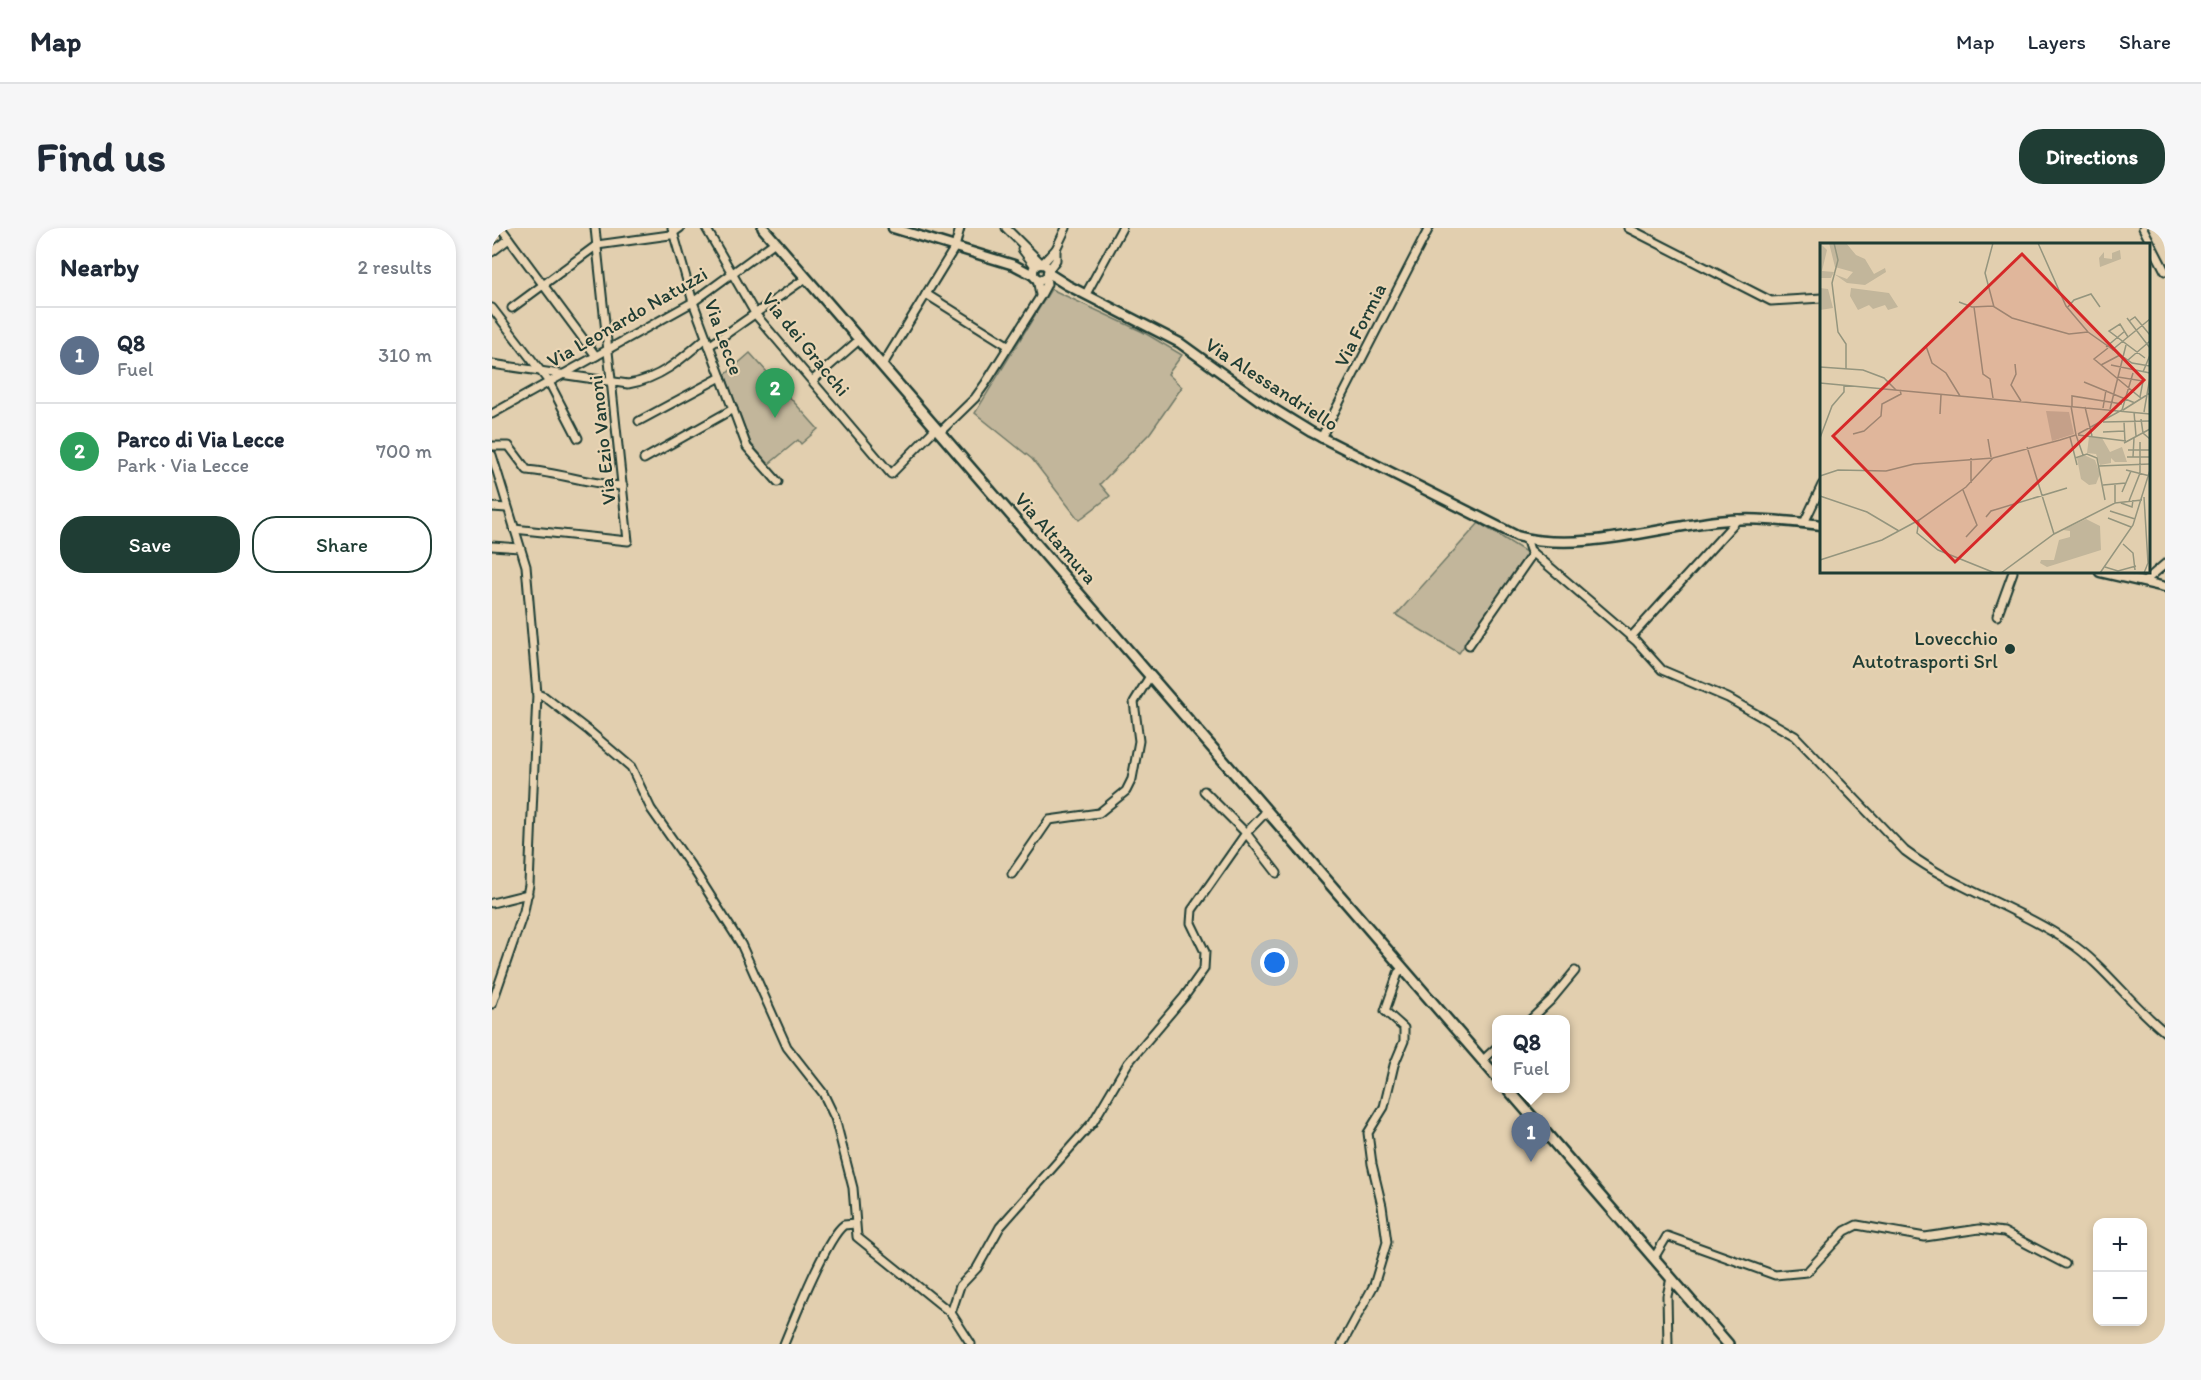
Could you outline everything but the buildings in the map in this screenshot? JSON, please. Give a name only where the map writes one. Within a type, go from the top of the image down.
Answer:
[{"type":"main road","name":"Via Altamura","points":[[763,228],[1492,1071]]},
{"type":"main road","points":[[1510,1093],[1728,1344]]},
{"type":"street","points":[[501,228],[597,356]]},
{"type":"street","name":"Via Ezio Vanoni","points":[[514,529],[628,541],[595,228]]},
{"type":"street","name":"Via dei Gracchi","points":[[706,228],[756,315],[891,474],[938,430]]},
{"type":"street","name":"Via Alessandriello","points":[[893,228],[1041,272],[1086,294],[1180,343],[1276,411],[1321,438],[1508,532],[1527,538],[1562,540],[1606,538],[1738,519],[1820,525]]},
{"type":"street","points":[[882,366],[955,247],[960,228]]},
{"type":"street","points":[[1006,228],[1041,272]]},
{"type":"street","points":[[938,430],[975,398],[1009,346],[1040,297],[1041,272],[1066,228]]},
{"type":"street","points":[[1086,294],[1122,228]]},
{"type":"street","name":"Via Formia","points":[[1321,438],[1429,228]]},
{"type":"street","points":[[1628,228],[1771,301],[1820,298]]},
{"type":"street","points":[[2143,228],[2165,271]]},
{"type":"street","points":[[512,308],[597,244],[675,230]]},
{"type":"street","name":"Via Lecce","points":[[675,230],[693,302],[747,447],[778,482]]},
{"type":"street","points":[[492,252],[509,239]]},
{"type":"street","name":"Via Leonardo Natuzzi","points":[[492,414],[693,302],[775,242]]},
{"type":"street","points":[[709,346],[806,278]]},
{"type":"street","points":[[926,294],[1009,346]]},
{"type":"street","points":[[492,308],[549,382],[578,438]]},
{"type":"street","points":[[492,364],[613,384],[644,381],[667,370],[706,338]]},
{"type":"street","points":[[813,380],[859,340]]},
{"type":"street","points":[[639,421],[721,377]]},
{"type":"street","points":[[644,459],[733,409]]},
{"type":"street","points":[[492,446],[509,446],[527,470],[553,473],[591,484],[623,486]]},
{"type":"street","points":[[492,455],[526,566],[537,694],[528,894],[492,1004]]},
{"type":"street","points":[[1804,523],[1820,487]]},
{"type":"street","points":[[492,507],[507,508]]},
{"type":"street","points":[[1631,637],[1738,519]]},
{"type":"street","points":[[1527,538],[1533,553],[1631,637],[1655,664],[1668,674],[1728,698],[1789,732],[1896,844],[1926,866],[2012,908],[2072,944],[2165,1032]]},
{"type":"street","points":[[492,546],[520,548]]},
{"type":"street","points":[[1469,645],[1533,553]]},
{"type":"street","points":[[2144,582],[2165,564]]},
{"type":"street","points":[[1997,616],[2013,573]]},
{"type":"street","points":[[2104,573],[2165,587]]},
{"type":"street","points":[[1012,874],[1049,820],[1099,813],[1126,791],[1139,741],[1134,702],[1150,676]]},
{"type":"street","points":[[537,694],[589,731],[631,767],[651,809],[696,873],[741,944],[787,1047],[803,1071],[823,1093],[835,1118],[853,1188],[855,1233],[865,1245],[951,1313],[971,1344]]},
{"type":"street","points":[[1204,791],[1246,833],[1277,873]]},
{"type":"street","points":[[951,1313],[960,1286],[977,1268],[1000,1227],[1093,1122],[1128,1063],[1184,998],[1204,969],[1206,952],[1191,923],[1192,910],[1246,833],[1267,811]]},
{"type":"street","points":[[492,903],[528,894]]},
{"type":"street","points":[[1342,1344],[1374,1285],[1387,1242],[1368,1133],[1384,1107],[1394,1065],[1404,1041],[1404,1028],[1385,1011],[1398,973],[1403,968]]},
{"type":"street","points":[[1535,1015],[1575,971]]},
{"type":"street","points":[[1483,1060],[1492,1052]]},
{"type":"street","points":[[784,1344],[803,1298],[834,1235],[844,1225],[855,1224]]},
{"type":"street","points":[[1654,1258],[1667,1236],[1767,1273],[1801,1274],[1812,1268],[1845,1231],[1857,1225],[1925,1237],[1979,1229],[2004,1232],[2066,1264]]},
{"type":"street","points":[[1668,1344],[1668,1284],[1671,1278]]},
{"type":"shaded area","points":[[1051,289],[1143,332],[1182,355],[1168,374],[1182,387],[1150,433],[1100,484],[1110,496],[1079,520],[1032,459],[975,413]]},
{"type":"shaded area","points":[[750,353],[818,429],[801,444],[798,440],[769,464],[751,444],[725,375]]},
{"type":"shaded area","points":[[1479,523],[1526,552],[1526,557],[1459,653],[1396,615]]},
{"type":"place","name":"Parco di Via Lecce","points":[[775,418]]},
{"type":"place","name":"Lovecchio Autotrasporti Srl","points":[[2010,649]]},
{"type":"place","name":"Q8","points":[[1531,1162]]}]
